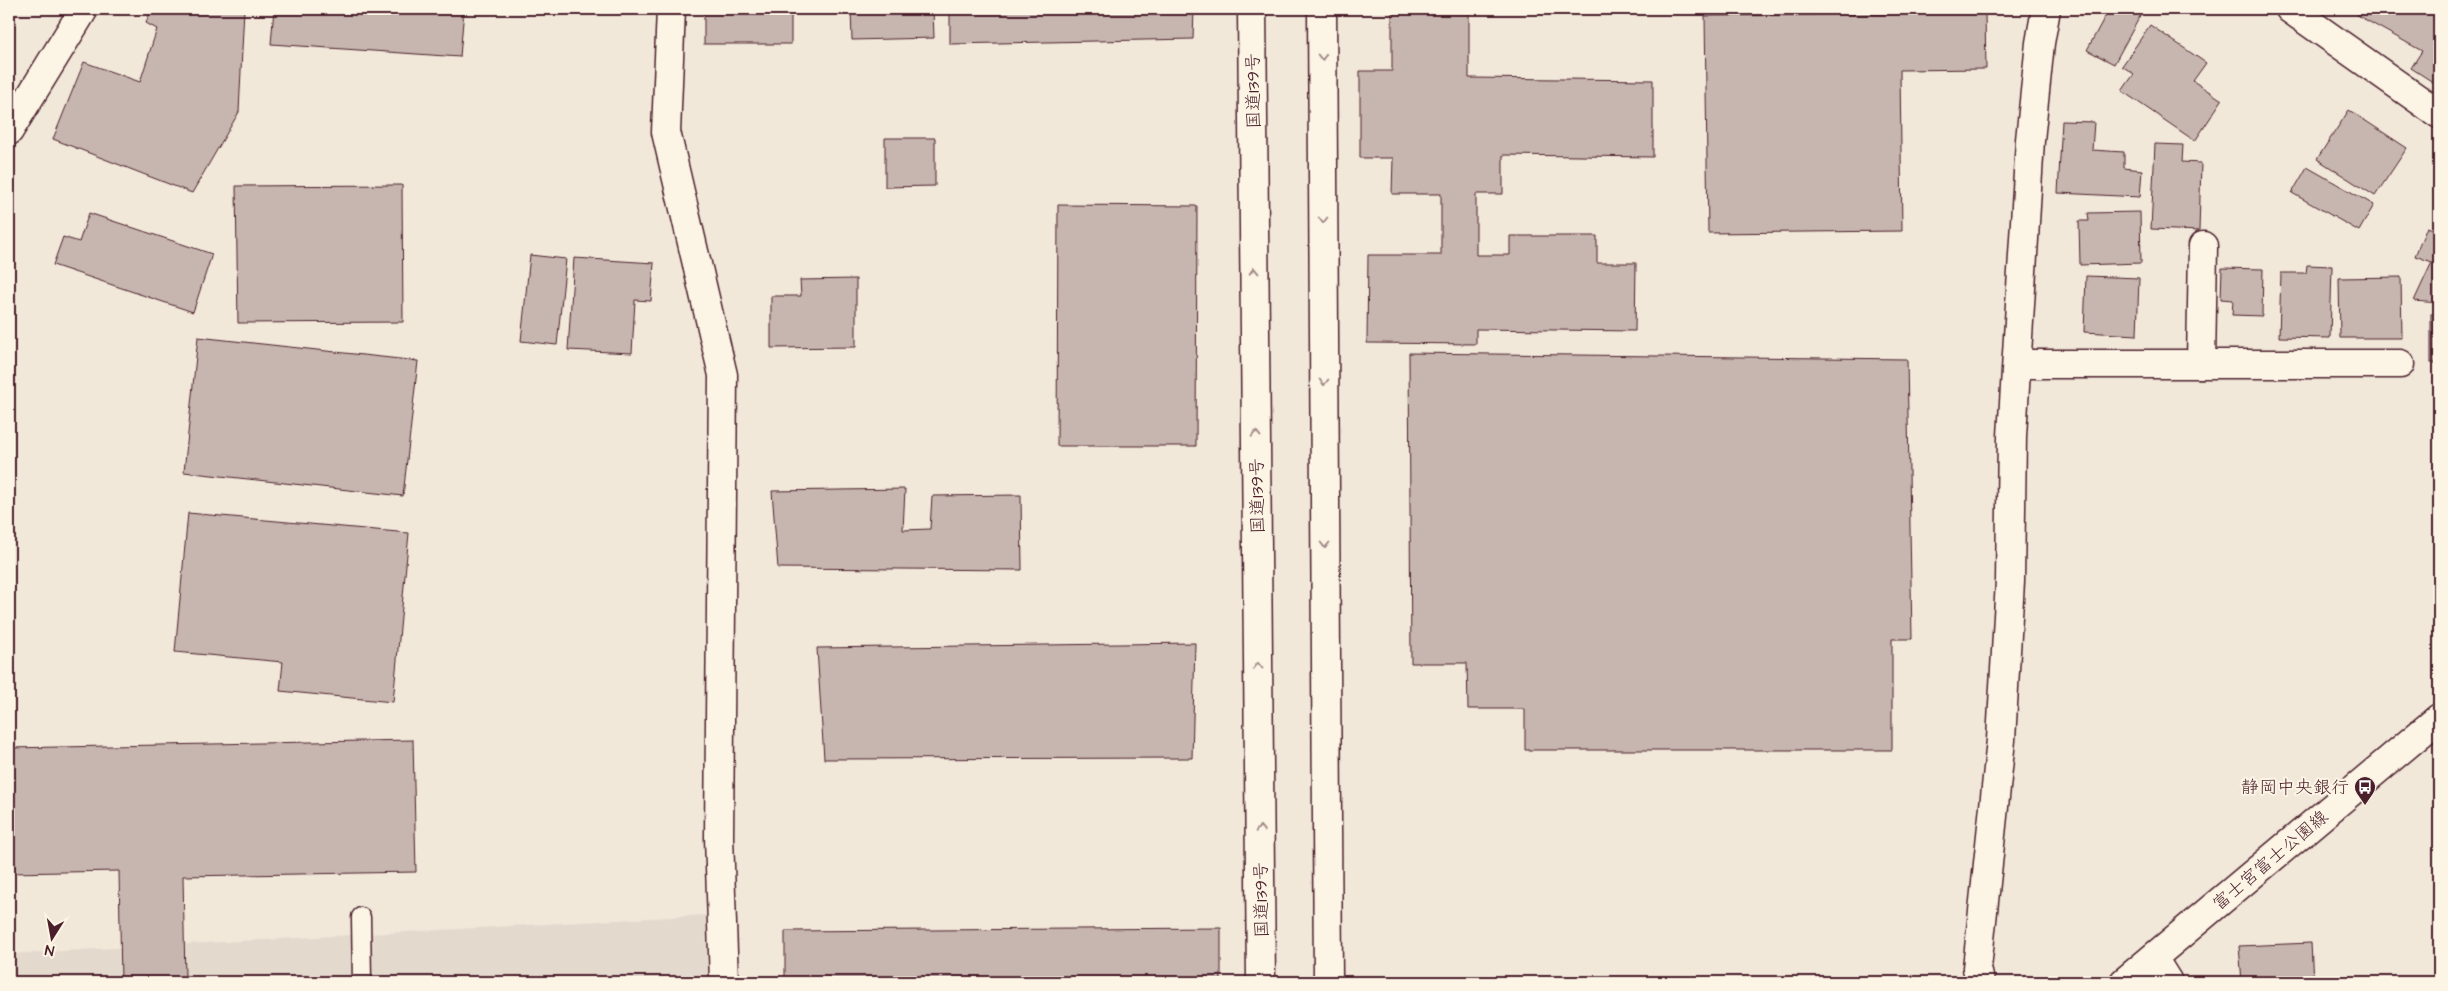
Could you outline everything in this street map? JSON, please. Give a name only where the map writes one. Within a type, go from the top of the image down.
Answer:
[{"type":"main road","points":[[9,131],[84,9]]},
{"type":"main road","points":[[671,9],[666,132],[722,375],[719,837],[724,982]]},
{"type":"main road","name":"国道139号","points":[[1252,9],[1261,982]]},
{"type":"main road","points":[[1322,9],[1328,982]]},
{"type":"main road","points":[[1980,982],[1977,968],[2002,720],[2010,581],[2012,436],[2030,140],[2040,43],[2046,9]]},
{"type":"main road","points":[[2290,9],[2439,114]]},
{"type":"main road","points":[[2201,364],[2203,246]]},
{"type":"main road","points":[[2017,364],[2400,364]]},
{"type":"main road","name":"富士宮富士公園線","points":[[2124,982],[2439,718]]},
{"type":"main road","points":[[2153,958],[2168,982]]},
{"type":"lane","points":[[361,917],[362,982]]},
{"type":"shaded area","points":[[706,915],[708,982],[9,982],[9,954]]},
{"type":"building","points":[[151,9],[244,9],[239,112],[192,193],[53,139],[84,62],[140,82],[157,29],[146,23]]},
{"type":"building","points":[[274,9],[464,9],[460,57],[271,44]]},
{"type":"building","points":[[704,9],[791,9],[791,44],[704,44]]},
{"type":"building","points":[[851,9],[933,9],[934,38],[852,40]]},
{"type":"building","points":[[950,9],[1194,9],[1193,39],[950,44]]},
{"type":"building","points":[[2109,9],[2144,9],[2114,64],[2087,50]]},
{"type":"building","points":[[2362,9],[2439,9],[2439,86],[2411,68],[2422,51],[2357,15]]},
{"type":"building","points":[[1392,10],[1469,10],[1469,78],[1653,80],[1653,157],[1503,155],[1503,194],[1476,194],[1476,255],[1510,255],[1510,236],[1597,236],[1597,263],[1636,263],[1635,331],[1476,329],[1476,344],[1367,343],[1368,255],[1441,255],[1441,194],[1392,194],[1393,158],[1360,158],[1360,71],[1392,71]]},
{"type":"building","points":[[1985,13],[1986,69],[1900,70],[1902,231],[1708,233],[1705,16]]},
{"type":"building","points":[[2150,25],[2206,63],[2193,81],[2222,100],[2195,141],[2122,91],[2134,74],[2122,66]]},
{"type":"building","points":[[2349,110],[2407,148],[2375,196],[2317,159]]},
{"type":"building","points":[[2062,121],[2094,122],[2092,150],[2124,152],[2124,168],[2142,170],[2140,197],[2058,193]]},
{"type":"building","points":[[885,138],[935,138],[935,186],[885,187]]},
{"type":"building","points":[[2155,144],[2183,145],[2182,162],[2201,163],[2199,231],[2151,229]]},
{"type":"building","points":[[2307,167],[2374,205],[2359,231],[2292,193]]},
{"type":"building","points":[[402,185],[403,322],[238,323],[236,186]]},
{"type":"building","points":[[1058,205],[1197,206],[1196,446],[1057,446]]},
{"type":"building","points":[[2140,212],[2141,263],[2080,265],[2079,221],[2089,221],[2088,213]]},
{"type":"building","points":[[89,213],[212,254],[193,312],[53,265],[63,237],[79,242]]},
{"type":"building","points":[[2427,227],[2439,231],[2439,303],[2414,301],[2432,262],[2415,256]]},
{"type":"building","points":[[530,255],[566,259],[557,345],[521,341]]},
{"type":"building","points":[[574,258],[654,263],[651,301],[635,300],[632,353],[568,350]]},
{"type":"building","points":[[2307,265],[2332,266],[2330,338],[2279,337],[2281,273],[2306,273]]},
{"type":"building","points":[[2222,268],[2263,269],[2262,316],[2232,315],[2233,300],[2221,299]]},
{"type":"building","points":[[2086,276],[2139,278],[2137,335],[2084,332]]},
{"type":"building","points":[[2401,277],[2402,338],[2340,338],[2339,278]]},
{"type":"building","points":[[856,279],[856,347],[771,348],[771,296],[801,296],[800,280]]},
{"type":"building","points":[[2431,314],[2439,314],[2439,363],[2431,363]]},
{"type":"building","points":[[198,337],[418,361],[403,496],[184,472]]},
{"type":"building","points":[[1409,353],[1907,359],[1912,639],[1892,639],[1892,750],[1525,750],[1525,709],[1468,709],[1467,663],[1411,663]]},
{"type":"building","points":[[905,489],[903,530],[930,529],[932,496],[1021,495],[1022,570],[778,568],[772,491]]},
{"type":"building","points":[[188,513],[409,533],[393,702],[280,691],[283,662],[175,652]]},
{"type":"building","points":[[1195,643],[1192,758],[824,759],[817,648]]},
{"type":"building","points":[[413,740],[416,872],[183,876],[185,979],[121,981],[119,871],[9,873],[9,748]]},
{"type":"building","points":[[1221,928],[1221,982],[785,982],[785,931]]},
{"type":"building","points":[[2311,943],[2313,982],[2242,982],[2239,946]]},
{"type":"place","name":"静岡中央銀行","points":[[2365,806]]}]
